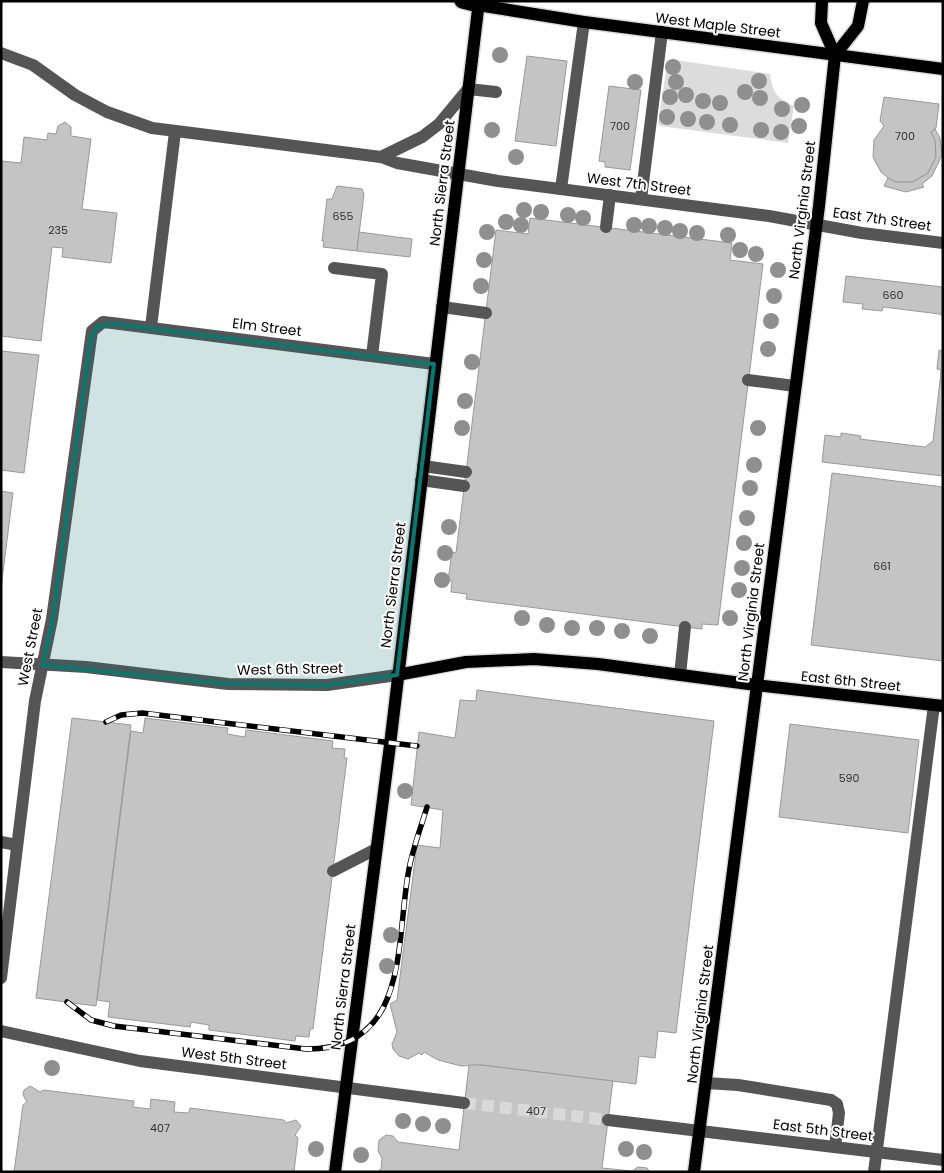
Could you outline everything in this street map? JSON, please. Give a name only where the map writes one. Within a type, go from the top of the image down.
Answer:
[{"type":"highway","points":[[462,1],[478,3]]},
{"type":"main road","name":"North Virginia Street","points":[[694,1172],[816,224],[835,56],[821,23],[822,1]]},
{"type":"main road","points":[[835,56],[858,26],[863,1]]},
{"type":"main road","name":"West Maple Street","points":[[478,3],[584,22],[943,69]]},
{"type":"main road","name":"North Sierra Street","points":[[335,1172],[423,466],[478,3]]},
{"type":"main road","name":"West 6th Street","points":[[397,675],[466,662],[534,659],[598,664],[756,685]]},
{"type":"main road","name":"East 6th Street","points":[[756,685],[939,706]]},
{"type":"street","points":[[562,189],[584,22]]},
{"type":"street","points":[[641,199],[662,32]]},
{"type":"street","name":"West 7th Street","points":[[1,53],[34,65],[75,95],[108,112],[152,128],[381,157],[397,163],[498,181],[816,224]]},
{"type":"street","points":[[381,157],[422,137],[439,124],[468,89],[496,92]]},
{"type":"street","points":[[151,327],[175,132]]},
{"type":"street","points":[[606,228],[610,195]]},
{"type":"street","name":"East 7th Street","points":[[816,224],[943,243]]},
{"type":"street","points":[[334,268],[382,274],[372,356]]},
{"type":"street","points":[[442,307],[486,313]]},
{"type":"street","name":"Elm Street","points":[[97,326],[103,322],[151,327],[434,364]]},
{"type":"street","name":"West Street","points":[[1,978],[35,702],[52,619],[90,338],[97,326]]},
{"type":"street","points":[[748,380],[795,386]]},
{"type":"street","points":[[423,466],[466,472]]},
{"type":"street","points":[[421,480],[464,486]]},
{"type":"street","points":[[680,675],[685,627]]},
{"type":"street","name":"West 6th Street","points":[[1,662],[86,667],[236,684],[327,686],[397,675]]},
{"type":"street","points":[[874,1172],[939,706]]},
{"type":"street","points":[[1,842],[17,845]]},
{"type":"street","points":[[332,870],[376,849]]},
{"type":"street","name":"West 5th Street","points":[[1,1032],[140,1061],[464,1103]]},
{"type":"street","points":[[706,1083],[738,1085],[831,1100],[837,1104],[839,1112],[835,1147]]},
{"type":"street","points":[[608,1120],[700,1131]]},
{"type":"street","name":"East 5th Street","points":[[700,1131],[943,1160]]},
{"type":"highlighted area","points":[[112,323],[434,364],[397,675],[327,685],[228,684],[42,665],[52,619],[90,338],[97,326]]},
{"type":"shaded area","points":[[676,60],[770,74],[774,90],[780,98],[794,106],[788,143],[660,126],[658,123],[667,65]]},
{"type":"building","points":[[527,56],[567,61],[556,146],[515,141]]},
{"type":"building","points":[[609,86],[641,90],[630,170],[605,167],[605,162],[599,161]]},
{"type":"building","points":[[884,97],[939,104],[936,128],[931,132],[935,140],[936,157],[928,173],[913,182],[896,182],[888,178],[881,172],[873,157],[874,140],[884,126],[880,121]]},
{"type":"building","points":[[65,122],[71,127],[71,136],[91,139],[82,209],[117,213],[111,263],[62,257],[63,248],[52,247],[41,341],[1,336],[1,161],[21,163],[24,137],[47,140],[48,133],[56,134],[58,126]]},
{"type":"building","points":[[935,129],[940,138],[942,155],[932,176],[922,184],[924,187],[906,192],[884,186],[888,178],[896,182],[913,182],[928,173],[936,157],[935,140],[931,132]]},
{"type":"building","points":[[337,186],[362,189],[364,194],[357,251],[323,247],[327,199],[332,199]]},
{"type":"building","points":[[530,218],[732,243],[730,260],[763,264],[718,625],[702,624],[702,629],[685,627],[466,599],[467,594],[451,592],[452,581],[448,581],[452,552],[456,553],[496,230],[528,234]]},
{"type":"building","points":[[359,232],[412,239],[410,257],[357,251]]},
{"type":"building","points":[[846,276],[943,287],[943,317],[940,314],[883,307],[882,311],[862,309],[863,304],[843,302]]},
{"type":"building","points":[[939,350],[943,351],[943,381],[940,381],[941,370],[937,369]]},
{"type":"building","points":[[1,351],[39,355],[24,473],[1,470]]},
{"type":"building","points":[[940,381],[943,381],[943,476],[822,462],[825,435],[841,437],[841,433],[861,436],[860,439],[925,447],[933,441]]},
{"type":"building","points":[[832,473],[943,487],[943,661],[811,645]]},
{"type":"building","points":[[1,491],[13,493],[1,588]]},
{"type":"building","points":[[477,690],[714,721],[676,1033],[658,1031],[655,1058],[639,1056],[636,1084],[481,1065],[461,1066],[438,1060],[424,1052],[422,1055],[419,1053],[408,1059],[399,1056],[393,1049],[392,1044],[397,1032],[390,1004],[397,1000],[417,845],[440,848],[443,810],[411,805],[419,732],[455,738],[460,700],[476,701]]},
{"type":"building","points":[[72,718],[131,725],[96,1006],[36,998]]},
{"type":"building","points":[[145,718],[228,728],[227,734],[245,737],[246,730],[333,741],[332,748],[345,749],[344,758],[347,758],[313,1029],[310,1029],[309,1037],[296,1036],[295,1041],[209,1030],[209,1025],[191,1022],[190,1027],[108,1017],[110,1002],[97,1000],[131,731],[143,733]]},
{"type":"building","points":[[790,724],[919,740],[908,833],[779,817]]},
{"type":"building","points":[[469,1065],[613,1081],[602,1168],[632,1171],[638,1167],[647,1168],[650,1172],[377,1172],[381,1169],[382,1158],[378,1151],[379,1140],[386,1135],[393,1136],[398,1142],[459,1150]]},
{"type":"building","points":[[30,1086],[40,1092],[43,1090],[134,1101],[133,1107],[150,1109],[151,1099],[175,1102],[174,1112],[189,1113],[190,1108],[284,1120],[286,1123],[296,1120],[301,1126],[295,1135],[298,1138],[294,1172],[14,1172],[23,1105],[27,1102],[23,1095],[24,1090]]},
{"type":"tunnel","points":[[464,1103],[608,1120]]},
{"type":"railway","points":[[106,722],[121,715],[142,713],[417,746]]},
{"type":"railway","points":[[67,1002],[91,1020],[114,1026],[306,1049],[340,1045],[364,1031],[381,1011],[392,986],[398,958],[409,869],[427,807]]}]
